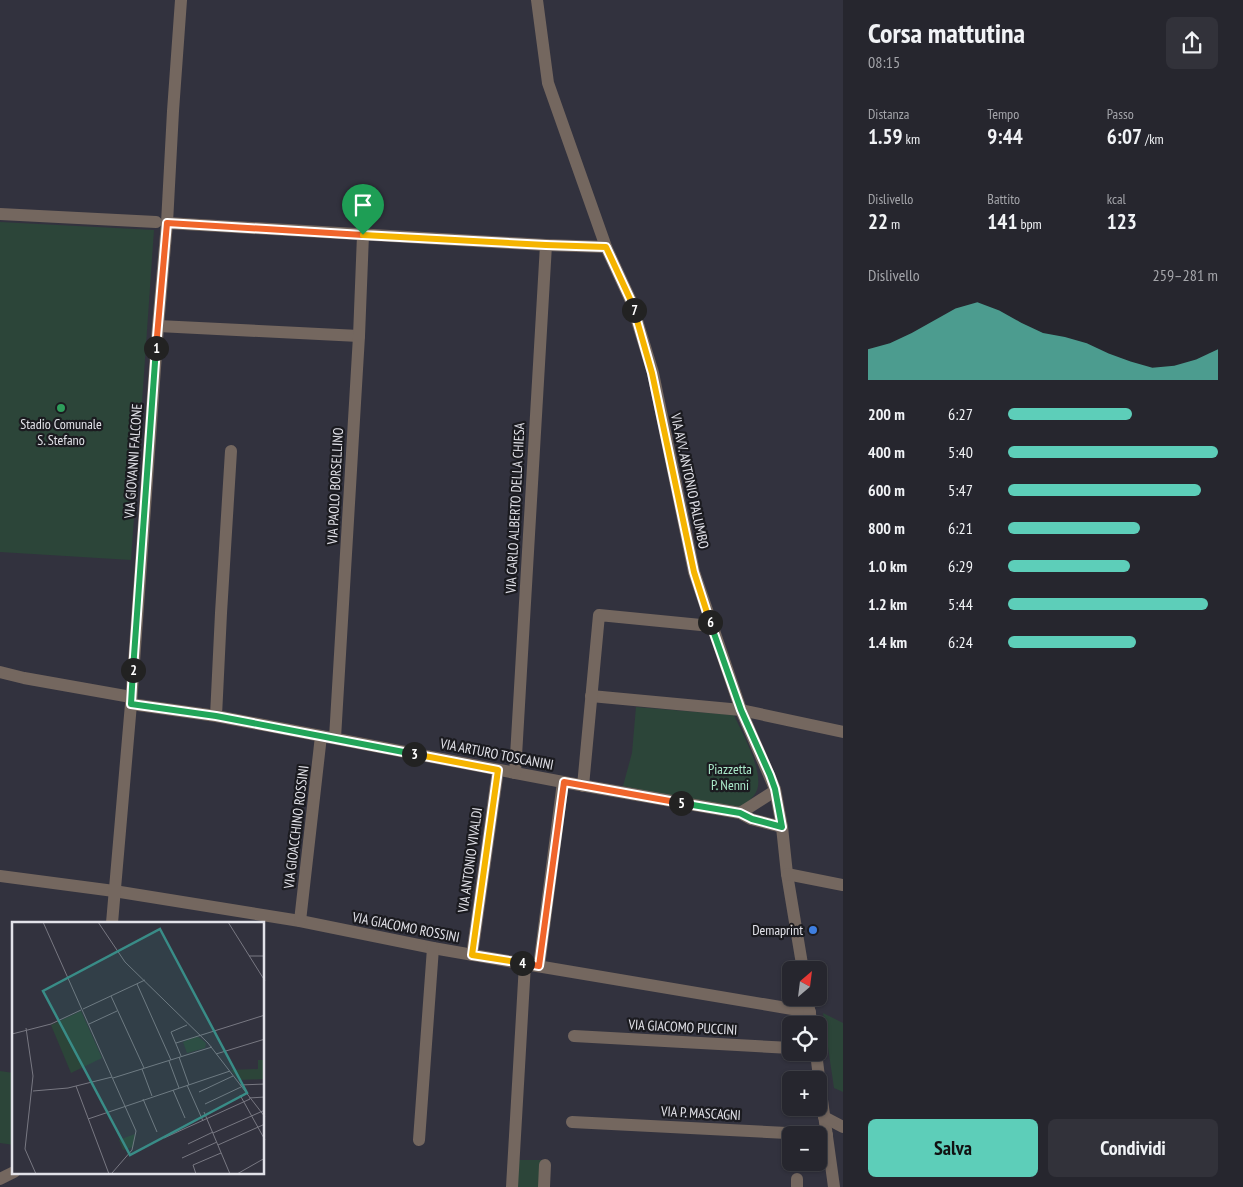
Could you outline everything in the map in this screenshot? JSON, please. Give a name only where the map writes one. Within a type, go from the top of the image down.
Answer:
[{"type":"street","name":"VIA GIOVANNI FALCONE","points":[[112,922],[131,700],[158,326],[161,223],[173,110],[181,0]]},
{"type":"street","name":"VIA AVV. ANTONIO PALUMBO","points":[[537,0],[548,83],[606,247],[631,301],[652,373],[694,572],[741,710],[770,775],[782,827],[787,874],[802,961]]},
{"type":"street","points":[[0,214],[606,247]]},
{"type":"street","name":"VIA PAOLO BORSELLINO","points":[[335,738],[359,336],[363,235]]},
{"type":"street","name":"VIA CARLO ALBERTO DELLA CHIESA","points":[[515,773],[546,245]]},
{"type":"street","points":[[158,326],[359,336]]},
{"type":"street","points":[[216,716],[231,451]]},
{"type":"street","points":[[583,786],[599,615],[711,626]]},
{"type":"street","name":"VIA ARTURO TOSCANINI","points":[[0,672],[131,700],[498,770],[740,813],[752,819],[782,827]]},
{"type":"street","points":[[591,696],[741,710],[843,732]]},
{"type":"street","name":"VIA GIOACCHINO ROSSINI","points":[[300,921],[321,736]]},
{"type":"street","name":"VIA ANTONIO VIVALDI","points":[[472,955],[498,770]]},
{"type":"street","points":[[539,966],[564,782]]},
{"type":"street","points":[[740,813],[774,791]]},
{"type":"street","points":[[787,874],[843,885]]},
{"type":"street","name":"VIA GIACOMO ROSSINI","points":[[0,876],[114,892],[238,917],[300,921],[472,955],[810,1012]]},
{"type":"street","points":[[419,1140],[433,948]]},
{"type":"street","points":[[512,1187],[525,964]]},
{"type":"street","points":[[809,1006],[811,1016]]},
{"type":"street","name":"VIA GIACOMO PUCCINI","points":[[574,1036],[782,1048]]},
{"type":"street","points":[[817,1061],[826,1126]]},
{"type":"street","points":[[824,1117],[843,1127]]},
{"type":"street","name":"VIA P. MASCAGNI","points":[[572,1122],[782,1133]]},
{"type":"street","points":[[827,1135],[834,1187]]},
{"type":"street","points":[[544,1187],[545,1165]]},
{"type":"street","points":[[0,1179],[12,1173]]},
{"type":"green space","name":"Stadio Comunale S. Stefano","points":[[0,222],[154,230],[131,560],[0,552]]},
{"type":"green space","name":"Piazzetta P. Nenni","points":[[636,707],[734,715],[755,763],[758,782],[754,795],[741,807],[696,801],[623,786],[632,753]]},
{"type":"green space","points":[[823,1013],[843,1023],[843,1092],[834,1088],[827,1040],[827,1016],[823,1016]]},
{"type":"green space","points":[[0,1071],[12,1073],[12,1145],[0,1143]]},
{"type":"green space","points":[[517,1160],[542,1160],[540,1187],[515,1187]]},
{"type":"place","name":"Stadio Comunale S. Stefano","points":[[61,408]]},
{"type":"place","name":"Demaprint","points":[[813,930]]},
{"type":"route","points":[[167,223],[363,235],[606,247],[631,301],[652,373],[694,572],[741,710],[775,789],[782,827],[752,819],[740,813],[564,782],[539,966],[472,955],[498,770],[216,716],[131,704],[167,223]]}]
